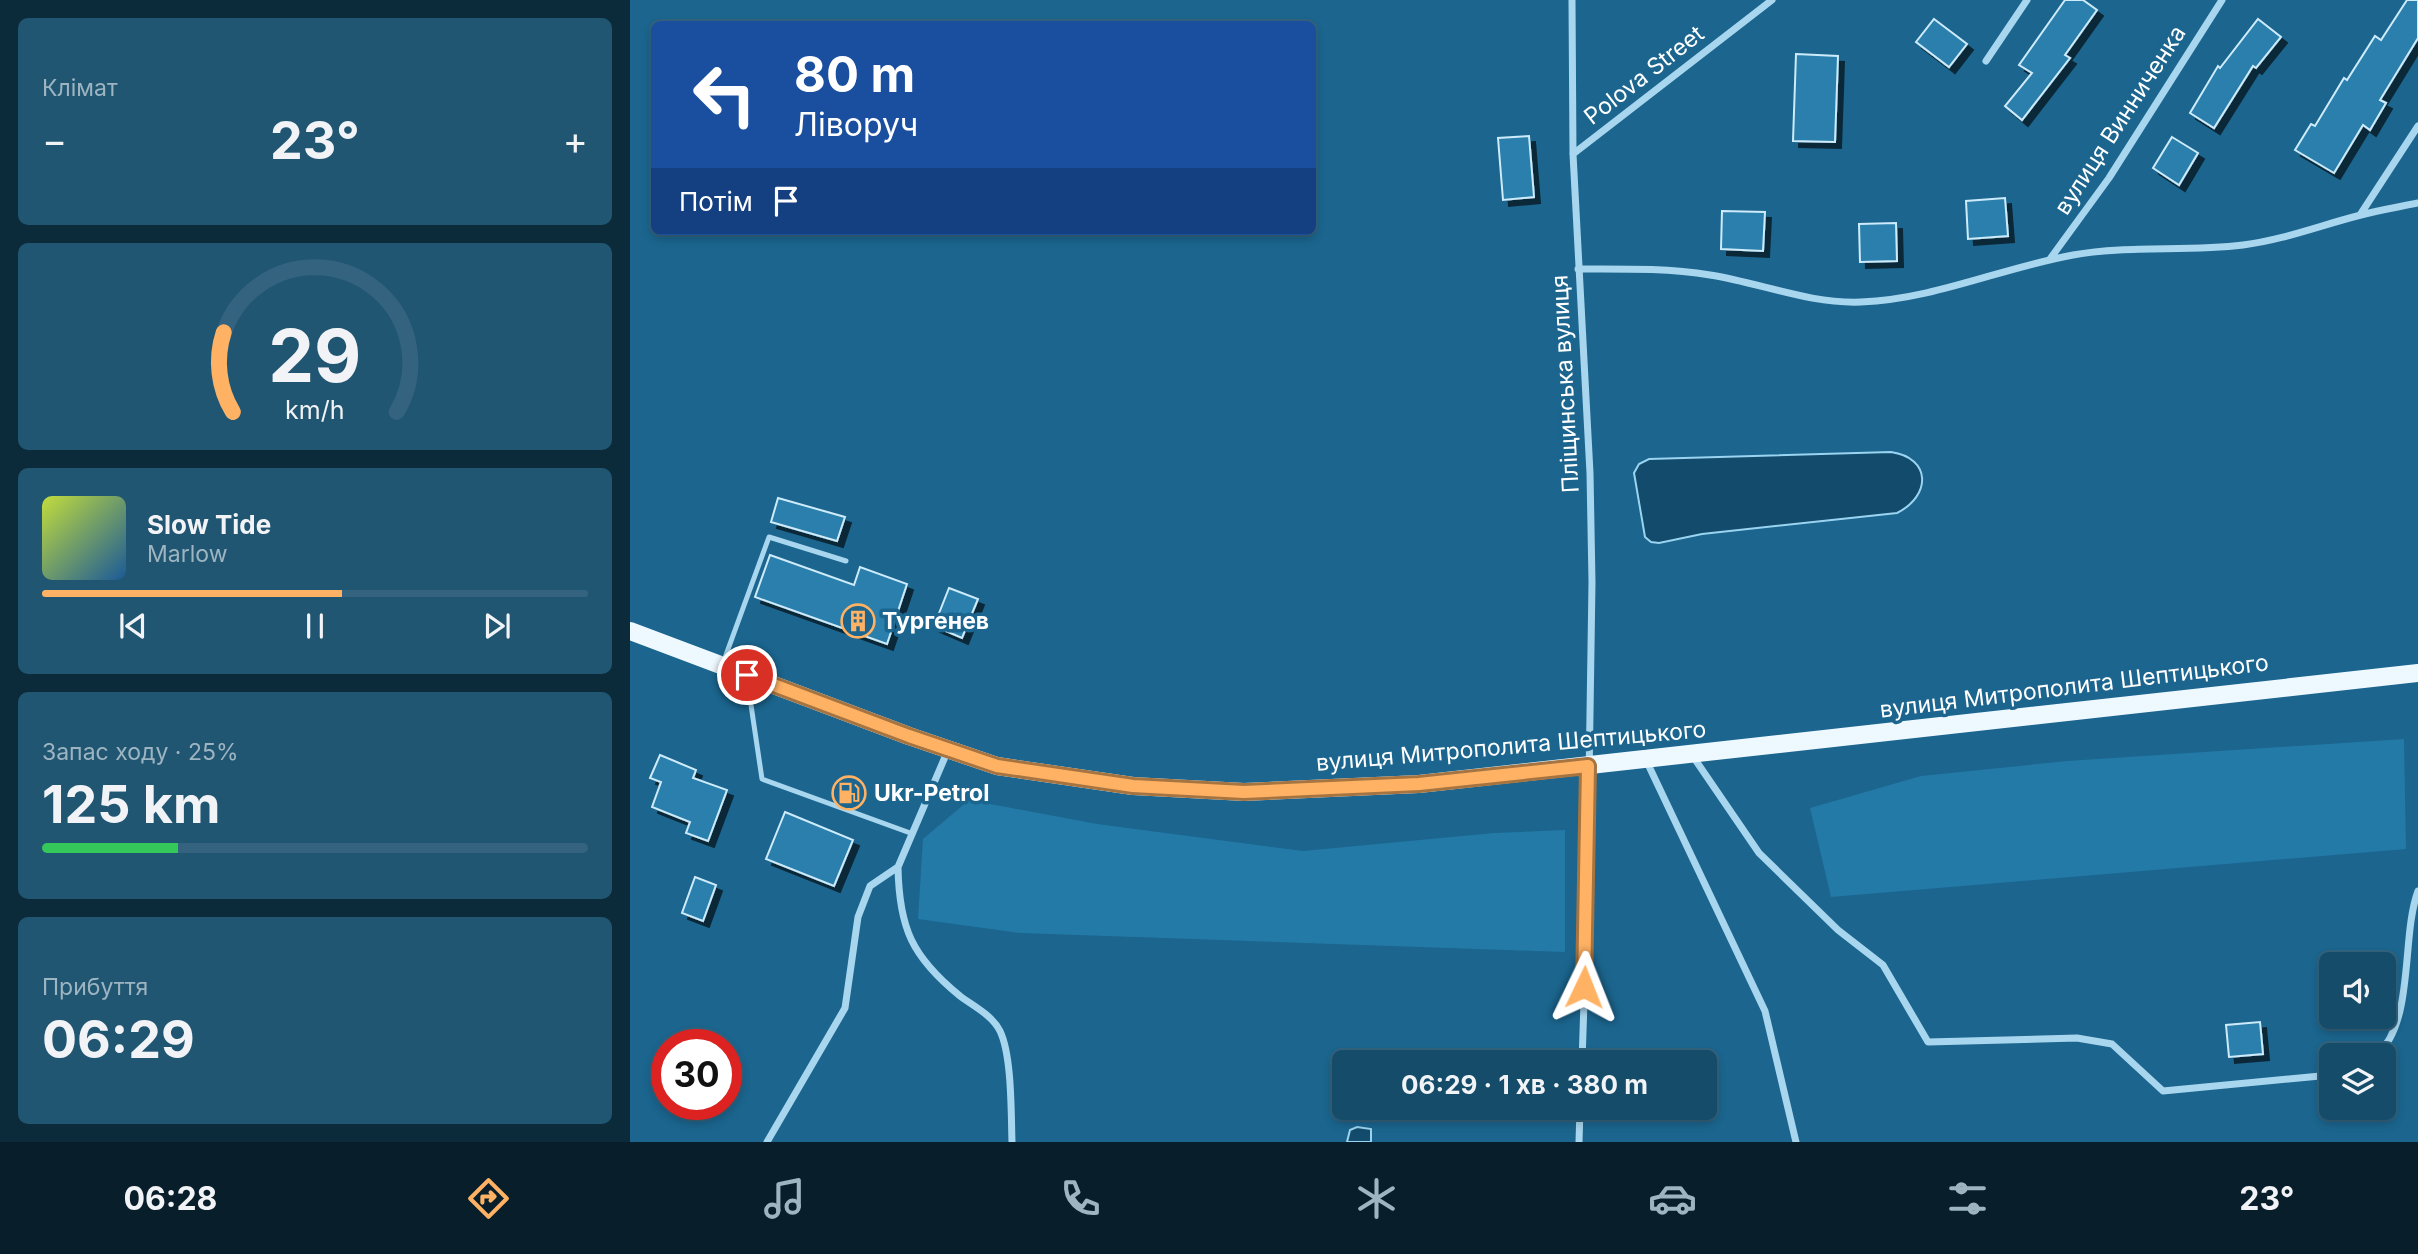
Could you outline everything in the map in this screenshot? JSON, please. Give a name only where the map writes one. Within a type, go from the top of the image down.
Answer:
[{"type":"main road","name":"вулиця Митрополита Шептицького","points":[[630,631],[997,766],[1133,786],[1244,792],[1419,784],[2418,673]]},
{"type":"street","name":"Пліщинська вулиця","points":[[1572,0],[1573,154],[1590,473],[1592,582],[1587,912],[1581,1050]]},
{"type":"street","name":"Polova Street","points":[[1573,154],[1772,0]]},
{"type":"street","points":[[1986,61],[2026,0]]},
{"type":"street","name":"вулиця Винниченка","points":[[2049,260],[2109,178],[2221,0]]},
{"type":"street","points":[[2360,215],[2418,126]]},
{"type":"street","points":[[1578,269],[1643,269],[1700,274],[1751,283],[1809,298],[1862,302],[1935,292],[2049,260],[2095,252],[2199,250],[2245,245],[2360,215],[2418,204]]},
{"type":"street","points":[[948,750],[898,867],[903,924],[914,948],[932,971],[982,1011],[999,1029],[1006,1054],[1012,1142]]},
{"type":"street","points":[[1692,755],[1759,853],[1838,930],[1883,965],[1928,1042],[2077,1038],[2112,1044],[2163,1091],[2319,1076]]},
{"type":"street","points":[[1646,760],[1765,1011],[1796,1142]]},
{"type":"street","points":[[767,1142],[845,1008],[858,917],[870,886],[898,867]]},
{"type":"street","points":[[2387,1043],[2397,1023],[2408,962],[2413,904],[2418,891]]},
{"type":"street","points":[[1579,1142],[1580,1120]]},
{"type":"lane","points":[[722,666],[769,537],[846,561]]},
{"type":"lane","points":[[747,675],[762,779],[913,834]]},
{"type":"shaded area","points":[[1891,452],[1914,462],[1920,469],[1922,478],[1916,497],[1897,513],[1702,534],[1659,543],[1651,542],[1645,537],[1634,473],[1639,464],[1649,459]]},
{"type":"shaded area","points":[[2404,739],[2406,849],[1831,897],[1810,808],[1921,776],[2067,761]]},
{"type":"shaded area","points":[[969,800],[1097,824],[1303,851],[1494,833],[1565,830],[1565,952],[1020,933],[918,919],[923,839]]},
{"type":"shaded area","points":[[1357,1127],[1371,1129],[1371,1142],[1347,1142],[1350,1130]]},
{"type":"building","points":[[2065,0],[2083,0],[2097,10],[2065,55],[2070,58],[2022,120],[2005,106],[2032,73],[2019,65]]},
{"type":"building","points":[[2407,0],[2418,0],[2418,38],[2380,100],[2386,103],[2370,130],[2363,125],[2334,173],[2295,150],[2311,124],[2315,126],[2344,78],[2347,80],[2375,36],[2381,40]]},
{"type":"building","points":[[1934,19],[1967,44],[1949,67],[1916,42]]},
{"type":"building","points":[[2258,19],[2281,37],[2256,68],[2253,66],[2214,128],[2190,113],[2218,66],[2220,68]]},
{"type":"building","points":[[1796,54],[1838,56],[1835,142],[1793,141]]},
{"type":"building","points":[[1529,136],[1534,197],[1503,200],[1498,138]]},
{"type":"building","points":[[2172,137],[2198,153],[2179,185],[2153,168]]},
{"type":"building","points":[[2005,198],[2008,236],[1968,239],[1966,201]]},
{"type":"building","points":[[1722,211],[1765,212],[1763,251],[1721,249]]},
{"type":"building","points":[[1896,223],[1897,261],[1860,262],[1859,224]]},
{"type":"building","points":[[778,498],[845,517],[837,541],[771,522]]},
{"type":"building","name":"Тургенев","points":[[770,555],[854,585],[860,567],[907,584],[887,644],[755,597]]},
{"type":"building","points":[[949,588],[978,599],[962,638],[934,626]]},
{"type":"building","points":[[660,755],[696,770],[693,778],[727,790],[708,841],[686,833],[690,822],[652,807],[661,782],[650,778]]},
{"type":"building","points":[[785,812],[853,840],[834,886],[766,859]]},
{"type":"building","points":[[695,877],[716,885],[703,921],[682,913]]},
{"type":"building","points":[[2260,1022],[2263,1054],[2229,1057],[2226,1025]]},
{"type":"place","name":"Тургенев","points":[[858,621]]},
{"type":"place","name":"Ukr-Petrol","points":[[849,793]]},
{"type":"route","points":[[747,675],[997,766],[1133,786],[1244,792],[1419,784],[1588,766],[1584,987]]}]
